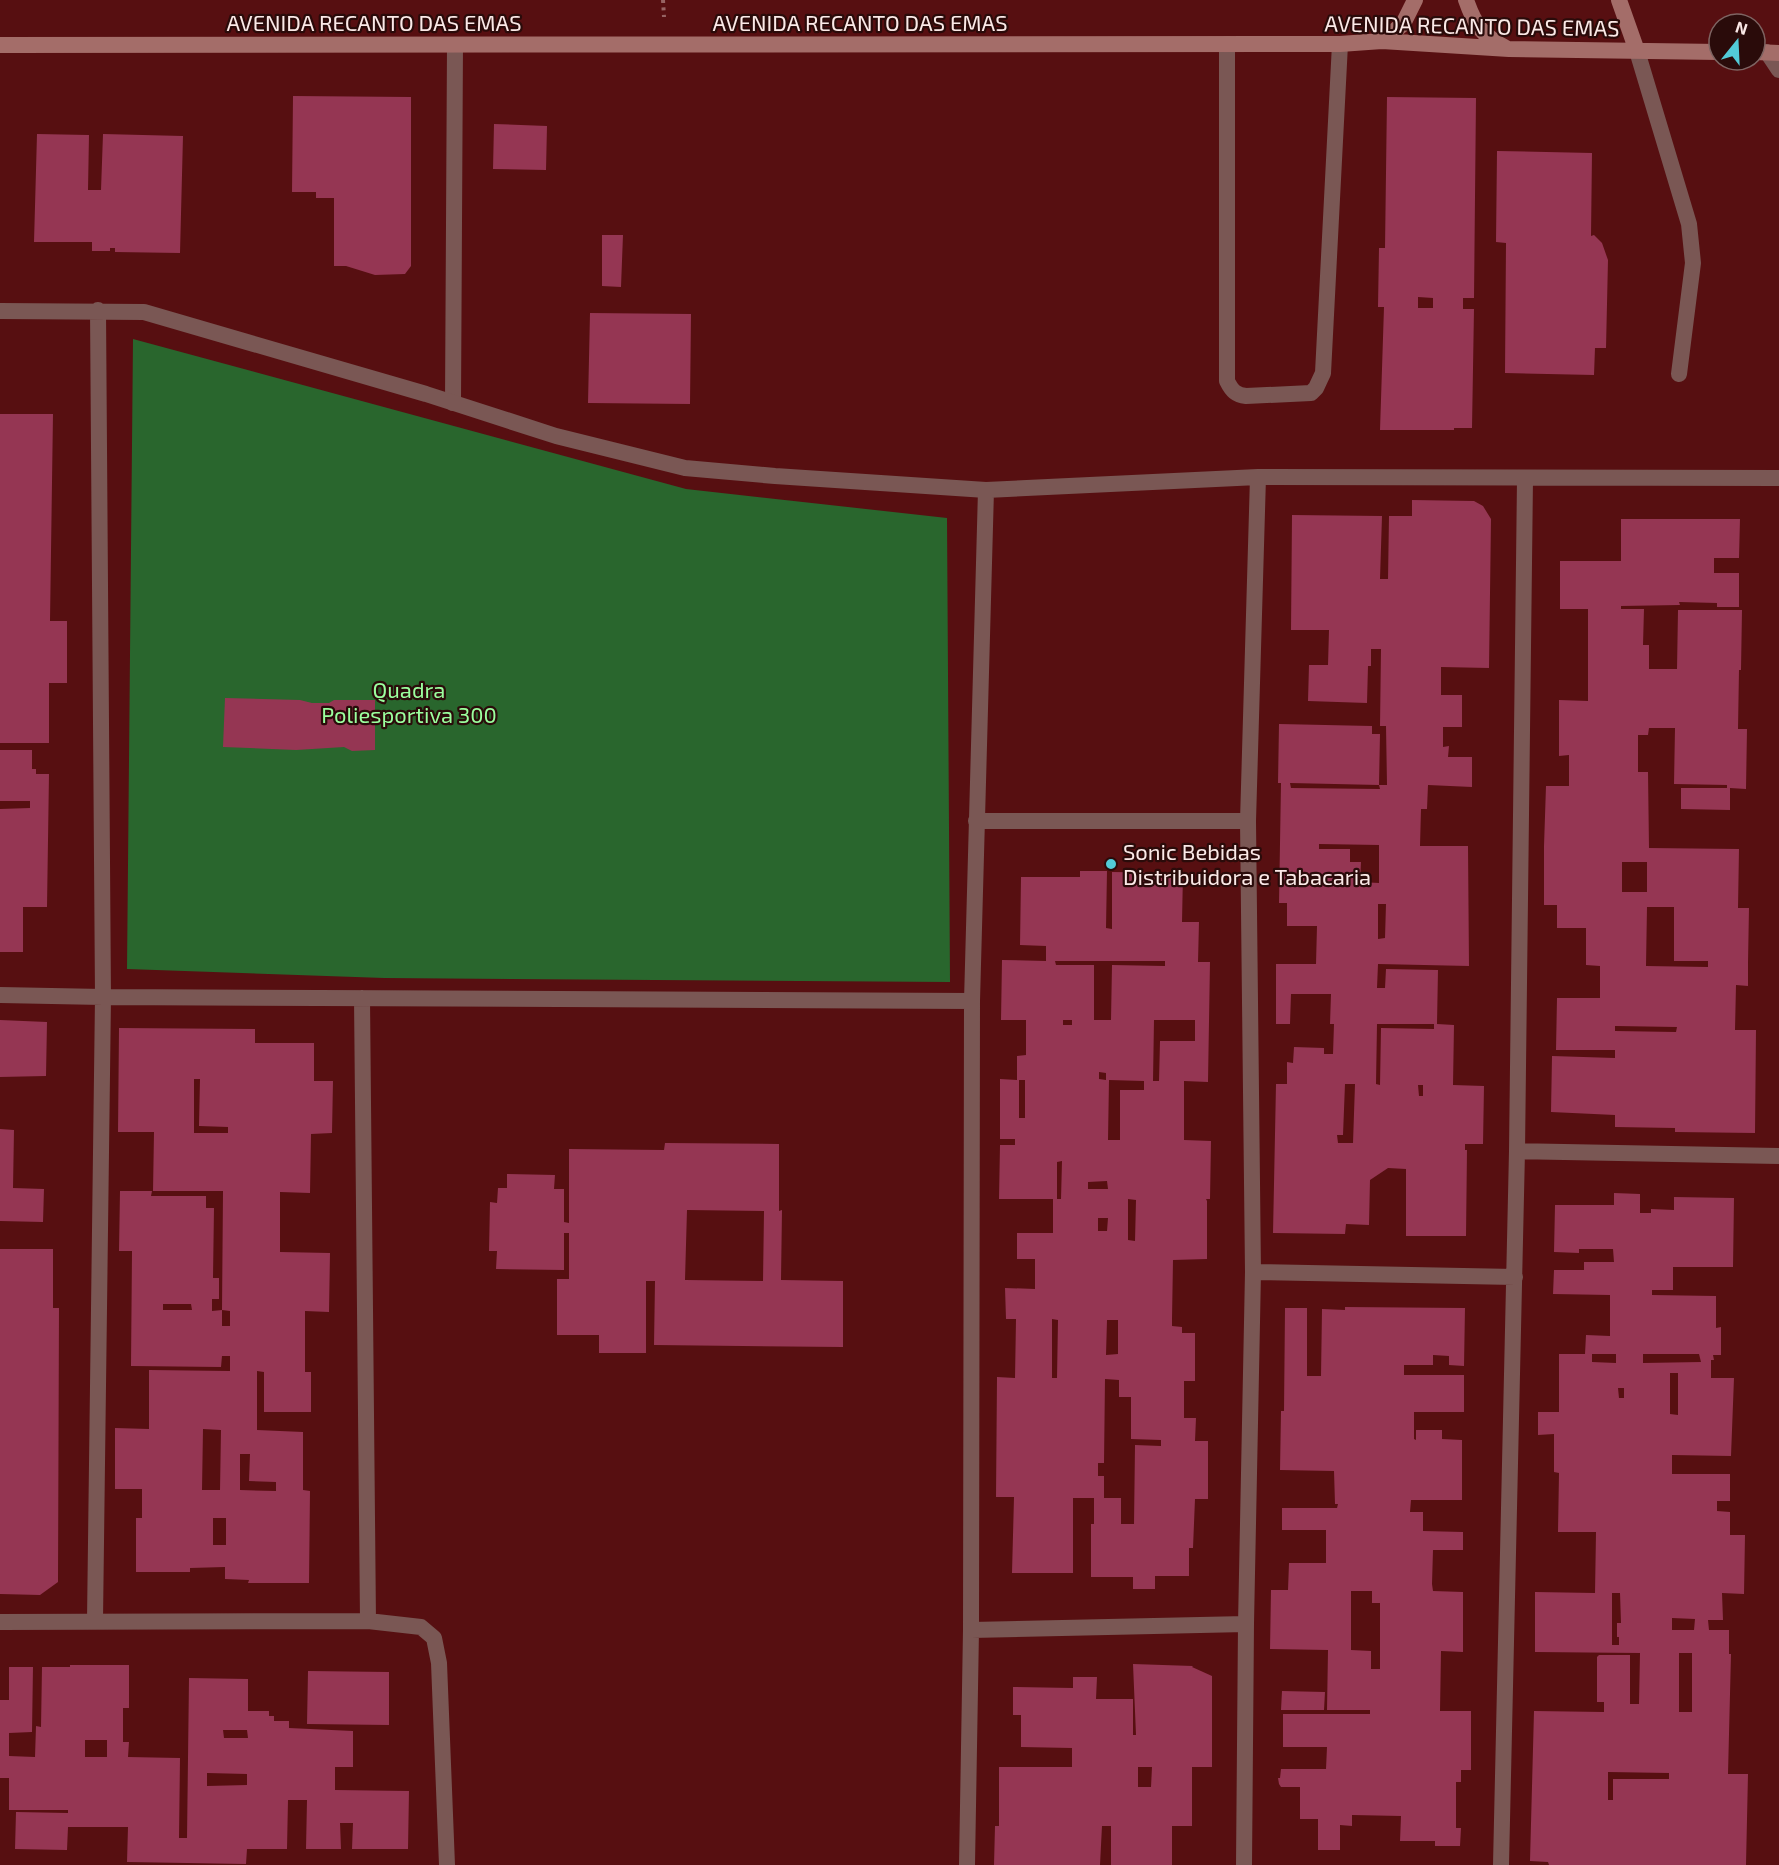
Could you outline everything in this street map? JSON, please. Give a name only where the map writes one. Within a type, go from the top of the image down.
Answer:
[{"type":"main road","points":[[1382,41],[1403,24],[1415,0]]},
{"type":"main road","points":[[1466,0],[1473,21],[1488,38],[1509,49]]},
{"type":"main road","points":[[1619,0],[1637,51]]},
{"type":"main road","name":"AVENIDA RECANTO DAS EMAS","points":[[0,45],[1340,44],[1382,41],[1509,49],[1707,52]]},
{"type":"street","points":[[1227,44],[1227,381],[1238,395],[1246,396],[1311,393],[1323,374],[1340,44]]},
{"type":"street","points":[[453,403],[455,45]]},
{"type":"street","points":[[1637,51],[1689,224],[1693,263],[1679,375]]},
{"type":"street","points":[[1767,52],[1779,70]]},
{"type":"street","points":[[95,1620],[103,997],[98,310]]},
{"type":"street","points":[[0,311],[144,312],[453,403],[556,436],[685,468],[986,490],[1258,477],[1779,478]]},
{"type":"street","points":[[1244,1865],[1253,1272],[1248,821],[1258,477]]},
{"type":"street","points":[[1501,1865],[1515,1277],[1525,479]]},
{"type":"street","points":[[967,1865],[972,1630],[972,1001],[986,490]]},
{"type":"street","points":[[976,821],[1248,821]]},
{"type":"street","points":[[0,995],[972,1001]]},
{"type":"street","points":[[362,998],[368,1621]]},
{"type":"street","points":[[1517,1151],[1779,1156]]},
{"type":"street","points":[[1253,1272],[1515,1277]]},
{"type":"street","points":[[0,1622],[368,1621],[421,1627],[434,1638],[439,1663],[447,1865]]},
{"type":"street","points":[[972,1630],[1246,1624]]},
{"type":"green space","name":"Quadra Poliesportiva 300","points":[[133,339],[686,489],[947,518],[950,982],[384,978],[127,969]]},
{"type":"building","points":[[293,96],[411,97],[411,266],[405,274],[375,275],[346,266],[334,266],[334,198],[316,198],[316,192],[292,192]]},
{"type":"building","points":[[1387,97],[1476,98],[1474,298],[1463,298],[1463,309],[1474,309],[1472,428],[1380,430],[1384,307],[1378,307],[1379,248],[1385,248]],"holes":[[[1418,297],[1433,298],[1433,308],[1418,308]]]},
{"type":"building","points":[[494,124],[547,126],[546,170],[493,169]]},
{"type":"building","points":[[37,134],[89,135],[88,190],[101,190],[103,134],[183,136],[180,253],[115,252],[115,248],[110,248],[110,251],[92,251],[92,242],[34,242]]},
{"type":"building","points":[[1497,151],[1592,153],[1591,236],[1594,235],[1602,243],[1608,260],[1606,348],[1595,348],[1594,375],[1505,373],[1506,243],[1496,242]]},
{"type":"building","points":[[602,235],[623,235],[621,287],[602,286]]},
{"type":"building","points":[[590,313],[691,314],[690,404],[588,403]]},
{"type":"building","points":[[0,414],[53,414],[50,621],[67,621],[67,683],[49,683],[49,743],[0,743]]},
{"type":"building","points":[[1412,500],[1474,501],[1483,506],[1491,519],[1489,668],[1441,667],[1441,695],[1462,695],[1462,727],[1443,727],[1443,747],[1449,746],[1448,757],[1472,757],[1472,787],[1428,785],[1427,809],[1421,809],[1420,846],[1468,846],[1469,966],[1378,964],[1377,988],[1385,988],[1386,969],[1438,970],[1437,1024],[1454,1025],[1453,1085],[1484,1086],[1483,1144],[1465,1144],[1465,1150],[1467,1150],[1466,1236],[1406,1236],[1406,1169],[1388,1168],[1370,1180],[1369,1225],[1346,1224],[1345,1234],[1273,1233],[1276,1084],[1287,1084],[1287,1062],[1293,1063],[1294,1047],[1324,1048],[1324,1054],[1333,1054],[1334,1024],[1330,1024],[1331,994],[1291,994],[1290,1024],[1276,1024],[1276,964],[1316,964],[1317,926],[1287,926],[1287,903],[1279,903],[1281,783],[1278,783],[1279,724],[1372,726],[1372,734],[1380,734],[1379,785],[1387,785],[1386,726],[1380,726],[1381,649],[1371,649],[1367,703],[1308,701],[1309,665],[1328,665],[1329,630],[1291,630],[1292,515],[1382,516],[1380,579],[1388,579],[1389,516],[1412,516]],"holes":[[[1290,783],[1379,785],[1380,789],[1291,788]],[[1319,844],[1379,845],[1379,883],[1360,882],[1361,862],[1350,862],[1350,849],[1319,849]],[[1378,904],[1386,904],[1385,938],[1378,939]],[[1377,1024],[1434,1024],[1434,1029],[1381,1028],[1380,1085],[1376,1084]],[[1345,1084],[1355,1084],[1353,1143],[1338,1143],[1337,1135],[1343,1135]],[[1418,1085],[1423,1085],[1423,1096],[1419,1096]]]},
{"type":"building","points":[[1621,519],[1740,519],[1739,558],[1714,558],[1714,573],[1739,573],[1739,607],[1717,607],[1717,603],[1679,602],[1680,605],[1621,606],[1621,609],[1644,609],[1643,645],[1649,645],[1649,669],[1677,669],[1678,610],[1742,610],[1738,729],[1747,729],[1746,789],[1730,788],[1730,810],[1681,809],[1681,788],[1727,788],[1727,785],[1674,784],[1675,728],[1649,728],[1648,735],[1638,735],[1638,772],[1648,772],[1649,848],[1739,849],[1738,908],[1749,908],[1748,986],[1736,985],[1735,1030],[1756,1030],[1755,1133],[1675,1132],[1675,1128],[1615,1127],[1615,1115],[1551,1112],[1552,1056],[1615,1058],[1615,1050],[1556,1050],[1557,998],[1600,998],[1600,966],[1586,965],[1586,928],[1557,928],[1557,905],[1544,905],[1546,786],[1569,786],[1569,755],[1559,756],[1559,700],[1588,701],[1588,609],[1560,609],[1560,561],[1621,561]],"holes":[[[1622,862],[1647,862],[1647,892],[1622,892]],[[1647,907],[1674,907],[1674,961],[1708,961],[1708,967],[1646,966]],[[1615,1026],[1677,1027],[1676,1032],[1615,1031]]]},
{"type":"building","points":[[225,698],[300,700],[312,703],[329,703],[334,700],[375,700],[375,750],[352,751],[344,747],[296,750],[223,747]]},
{"type":"building","points":[[0,750],[32,750],[32,769],[36,769],[36,774],[49,774],[47,907],[23,907],[23,952],[0,952],[0,809],[30,808],[30,801],[0,801]]},
{"type":"building","points":[[1080,871],[1107,871],[1106,928],[1112,929],[1112,872],[1183,873],[1182,922],[1199,922],[1198,962],[1210,962],[1208,1082],[1184,1081],[1184,1140],[1211,1141],[1210,1199],[1206,1199],[1207,1259],[1173,1260],[1172,1320],[1172,1326],[1182,1327],[1182,1333],[1195,1333],[1195,1381],[1184,1381],[1184,1418],[1196,1418],[1195,1441],[1208,1441],[1208,1499],[1195,1499],[1193,1548],[1189,1548],[1189,1576],[1155,1576],[1155,1589],[1133,1589],[1133,1577],[1091,1577],[1091,1524],[1094,1524],[1094,1498],[1073,1498],[1073,1573],[1012,1573],[1014,1497],[996,1497],[997,1377],[1015,1378],[1016,1319],[1006,1319],[1005,1288],[1035,1289],[1035,1259],[1017,1259],[1017,1233],[1053,1233],[1053,1199],[999,1199],[1000,1145],[1015,1145],[1015,1139],[1000,1139],[1000,1079],[1017,1080],[1017,1056],[1026,1055],[1026,1020],[1001,1020],[1002,960],[1046,961],[1046,946],[1020,945],[1021,877],[1080,877]],"holes":[[[1055,961],[1165,961],[1165,966],[1112,965],[1111,1020],[1094,1020],[1094,965],[1056,965]],[[1063,1020],[1072,1020],[1072,1025],[1063,1025]],[[1154,1020],[1195,1020],[1195,1041],[1160,1041],[1159,1081],[1153,1081]],[[1099,1072],[1106,1073],[1106,1080],[1099,1079]],[[1019,1080],[1025,1080],[1025,1118],[1019,1118]],[[1109,1080],[1144,1081],[1144,1090],[1120,1090],[1120,1140],[1108,1140]],[[1062,1161],[1061,1199],[1057,1199],[1057,1162]],[[1107,1181],[1108,1189],[1088,1189],[1088,1182]],[[1128,1199],[1136,1200],[1135,1241],[1128,1240]],[[1098,1218],[1108,1218],[1107,1231],[1098,1231]],[[1052,1319],[1058,1320],[1057,1378],[1052,1378]],[[1107,1320],[1118,1320],[1118,1354],[1106,1355]],[[1105,1379],[1119,1380],[1119,1397],[1131,1397],[1131,1439],[1161,1440],[1161,1446],[1135,1445],[1134,1524],[1121,1524],[1121,1498],[1104,1498],[1104,1476],[1098,1476],[1098,1463],[1104,1463]]]},
{"type":"building","points":[[0,1020],[47,1022],[46,1076],[0,1077]]},
{"type":"building","points":[[119,1028],[255,1029],[255,1043],[314,1043],[314,1081],[333,1081],[332,1133],[311,1134],[310,1193],[280,1192],[280,1252],[330,1253],[329,1312],[305,1311],[305,1372],[311,1372],[311,1412],[264,1412],[264,1372],[257,1371],[257,1430],[303,1432],[303,1490],[310,1491],[309,1583],[248,1583],[249,1580],[225,1579],[225,1567],[190,1568],[190,1572],[136,1572],[136,1518],[142,1518],[142,1489],[115,1489],[115,1428],[149,1429],[149,1370],[230,1371],[230,1356],[222,1356],[221,1367],[131,1366],[132,1251],[119,1251],[120,1191],[152,1191],[151,1196],[206,1196],[206,1208],[214,1208],[213,1278],[219,1278],[219,1299],[212,1299],[212,1311],[222,1310],[223,1191],[153,1191],[154,1132],[118,1132]],"holes":[[[194,1079],[200,1079],[199,1126],[228,1127],[228,1133],[194,1133]],[[163,1304],[191,1304],[192,1310],[163,1310]],[[222,1310],[230,1311],[230,1326],[222,1326]],[[203,1429],[221,1430],[220,1490],[202,1490]],[[240,1454],[250,1454],[249,1481],[276,1482],[276,1491],[240,1490]],[[213,1518],[226,1518],[226,1545],[213,1545]]]},
{"type":"building","points":[[0,1129],[14,1130],[13,1188],[44,1189],[43,1222],[0,1221]]},
{"type":"building","points":[[665,1143],[779,1144],[779,1211],[782,1210],[781,1280],[843,1281],[843,1347],[654,1345],[655,1281],[646,1281],[646,1353],[599,1353],[599,1335],[557,1335],[557,1279],[569,1279],[569,1233],[564,1233],[564,1270],[496,1269],[497,1251],[489,1251],[490,1202],[497,1203],[498,1188],[507,1188],[507,1174],[555,1175],[554,1189],[564,1189],[564,1222],[569,1223],[569,1149],[664,1150]],"holes":[[[687,1210],[764,1211],[763,1281],[685,1280]]]},
{"type":"building","points":[[1614,1193],[1640,1194],[1640,1213],[1651,1213],[1651,1209],[1674,1210],[1674,1197],[1734,1198],[1733,1267],[1673,1267],[1673,1290],[1652,1290],[1652,1295],[1716,1296],[1716,1328],[1721,1327],[1721,1355],[1713,1355],[1711,1378],[1734,1378],[1731,1456],[1672,1455],[1672,1474],[1730,1474],[1730,1501],[1717,1501],[1717,1511],[1730,1512],[1730,1535],[1745,1535],[1744,1594],[1722,1593],[1723,1620],[1708,1620],[1709,1630],[1729,1630],[1729,1654],[1731,1654],[1728,1774],[1748,1774],[1746,1865],[1549,1865],[1548,1862],[1530,1861],[1534,1711],[1604,1712],[1604,1702],[1597,1702],[1597,1657],[1599,1655],[1630,1655],[1630,1704],[1639,1704],[1640,1653],[1535,1652],[1535,1592],[1595,1593],[1596,1532],[1558,1532],[1559,1473],[1554,1472],[1554,1434],[1538,1435],[1538,1412],[1559,1412],[1559,1354],[1585,1354],[1586,1335],[1610,1336],[1610,1295],[1553,1294],[1554,1270],[1584,1270],[1584,1262],[1614,1262],[1613,1249],[1579,1249],[1579,1253],[1554,1252],[1555,1205],[1614,1205]],"holes":[[[1592,1354],[1616,1354],[1616,1363],[1592,1362]],[[1643,1354],[1699,1354],[1701,1362],[1643,1363]],[[1670,1373],[1678,1373],[1678,1415],[1670,1414]],[[1618,1388],[1624,1388],[1624,1398],[1619,1398]],[[1612,1593],[1620,1593],[1621,1623],[1617,1623],[1619,1645],[1612,1645]],[[1672,1618],[1695,1619],[1694,1630],[1672,1630]],[[1679,1653],[1692,1653],[1692,1712],[1679,1712]],[[1608,1772],[1669,1773],[1669,1779],[1613,1779],[1613,1800],[1608,1800]]]},
{"type":"building","points":[[0,1249],[53,1249],[53,1308],[59,1308],[58,1582],[40,1595],[0,1594]]},
{"type":"building","points":[[1345,1307],[1465,1308],[1464,1366],[1449,1365],[1449,1356],[1433,1355],[1433,1365],[1404,1365],[1404,1375],[1464,1375],[1464,1412],[1414,1412],[1414,1439],[1416,1440],[1416,1430],[1442,1430],[1442,1439],[1462,1440],[1462,1500],[1411,1500],[1410,1512],[1423,1512],[1423,1531],[1463,1532],[1463,1550],[1433,1550],[1432,1584],[1433,1591],[1463,1592],[1463,1652],[1441,1651],[1440,1711],[1471,1711],[1471,1770],[1461,1770],[1461,1782],[1456,1782],[1456,1828],[1461,1828],[1460,1846],[1435,1846],[1435,1841],[1400,1841],[1401,1816],[1352,1815],[1352,1826],[1340,1825],[1340,1850],[1318,1850],[1318,1819],[1300,1819],[1300,1787],[1281,1787],[1279,1784],[1281,1769],[1326,1769],[1327,1747],[1283,1747],[1283,1714],[1370,1714],[1370,1710],[1327,1710],[1328,1650],[1270,1649],[1271,1590],[1288,1590],[1289,1563],[1326,1563],[1326,1530],[1282,1530],[1282,1508],[1337,1508],[1338,1504],[1335,1504],[1334,1471],[1280,1470],[1281,1411],[1284,1411],[1285,1308],[1307,1308],[1307,1376],[1321,1376],[1322,1309],[1345,1310]],"holes":[[[1351,1591],[1372,1591],[1372,1603],[1380,1603],[1380,1669],[1371,1669],[1371,1651],[1351,1650]]]},
{"type":"building","points":[[1133,1664],[1193,1666],[1212,1676],[1212,1767],[1192,1767],[1192,1826],[1172,1826],[1172,1865],[1111,1865],[1111,1826],[1102,1826],[1100,1865],[994,1865],[995,1826],[999,1826],[999,1767],[1072,1767],[1072,1748],[1021,1747],[1021,1715],[1013,1715],[1013,1687],[1073,1688],[1073,1677],[1097,1677],[1096,1699],[1133,1699],[1133,1735],[1136,1735]],"holes":[[[1138,1767],[1152,1767],[1151,1787],[1138,1787]]]},
{"type":"building","points":[[70,1665],[129,1665],[129,1708],[123,1708],[123,1742],[129,1742],[128,1757],[180,1758],[179,1838],[187,1838],[189,1678],[248,1679],[248,1711],[269,1711],[269,1716],[274,1716],[274,1721],[289,1721],[289,1728],[353,1731],[353,1767],[335,1767],[335,1790],[409,1791],[408,1849],[352,1849],[353,1823],[340,1823],[341,1849],[306,1849],[307,1800],[288,1800],[287,1849],[247,1849],[246,1864],[127,1862],[128,1827],[68,1827],[67,1850],[15,1849],[16,1812],[68,1813],[68,1810],[9,1810],[9,1778],[0,1778],[0,1700],[9,1700],[9,1667],[33,1667],[32,1732],[9,1733],[9,1756],[35,1757],[36,1726],[41,1727],[42,1667],[70,1667]],"holes":[[[223,1730],[247,1730],[248,1738],[224,1738]],[[85,1740],[107,1740],[107,1757],[85,1757]],[[207,1773],[247,1774],[247,1785],[207,1786]]]},
{"type":"building","points":[[308,1671],[389,1672],[389,1725],[307,1724]]},
{"type":"building","points":[[1282,1691],[1325,1692],[1324,1710],[1281,1710]]},
{"type":"place","name":"Sonic Bebidas Distribuidora e Tabacaria","points":[[1111,864]]}]
